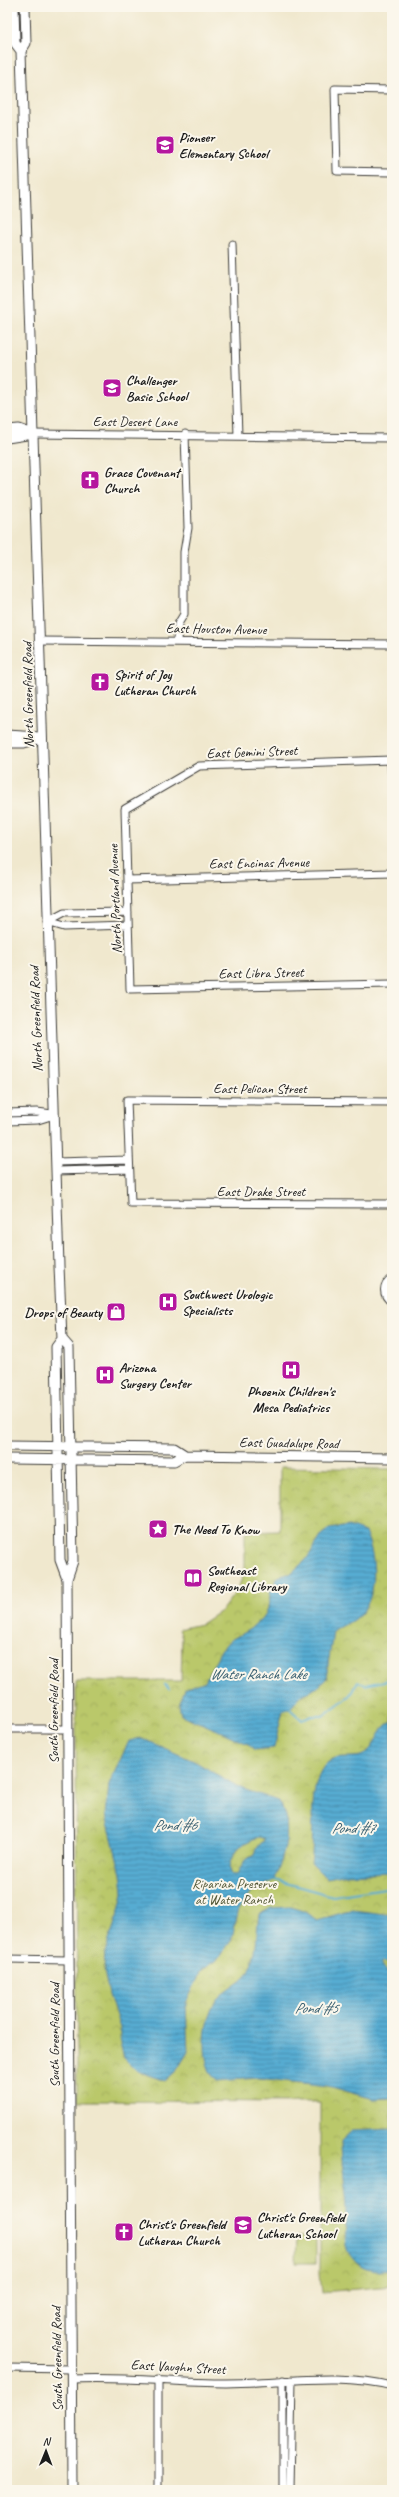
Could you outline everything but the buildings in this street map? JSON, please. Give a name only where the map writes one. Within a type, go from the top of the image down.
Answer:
[{"type":"main road","name":"North Greenfield Road","points":[[14,7],[15,43],[21,51]]},
{"type":"main road","name":"North Greenfield Road","points":[[25,7],[26,43],[21,51],[40,641],[47,922],[62,1339],[56,1347],[59,1453]]},
{"type":"main road","points":[[7,430],[19,429],[33,434]]},
{"type":"main road","points":[[7,438],[33,434]]},
{"type":"main road","points":[[7,735],[42,738]]},
{"type":"main road","points":[[7,743],[24,743],[42,738]]},
{"type":"main road","name":"North Greenfield Road","points":[[62,1339],[69,1347],[72,1453]]},
{"type":"main road","name":"East Guadalupe Road","points":[[7,1446],[59,1453],[174,1461],[185,1455],[392,1458]]},
{"type":"main road","name":"East Guadalupe Road","points":[[7,1459],[59,1453],[174,1448],[185,1455]]},
{"type":"main road","points":[[59,1453],[60,1549],[65,1553],[66,1579]]},
{"type":"main road","name":"South Greenfield Road","points":[[72,1453],[73,1560],[66,1579],[72,2490]]},
{"type":"street","points":[[392,90],[335,89],[337,171],[392,172]]},
{"type":"street","points":[[232,244],[238,436]]},
{"type":"street","name":"East Desert Lane","points":[[33,434],[185,434],[392,438]]},
{"type":"street","points":[[177,641],[178,624],[184,614],[184,552],[188,528],[185,434]]},
{"type":"street","name":"East Houston Avenue","points":[[40,641],[392,644]]},
{"type":"street","name":"East Gemini Street","points":[[125,809],[199,766],[391,760],[392,790]]},
{"type":"street","name":"North Portland Avenue","points":[[125,809],[130,989]]},
{"type":"street","name":"East Encinas Avenue","points":[[127,880],[392,873]]},
{"type":"street","points":[[47,922],[64,914],[128,912]]},
{"type":"street","points":[[47,922],[64,927],[128,925]]},
{"type":"street","name":"East Libra Street","points":[[130,989],[392,984]]},
{"type":"street","name":"East Pelican Street","points":[[129,1160],[127,1100],[392,1102]]},
{"type":"street","points":[[7,1113],[37,1112],[54,1115]]},
{"type":"street","points":[[7,1121],[38,1120],[54,1115]]},
{"type":"street","points":[[129,1160],[130,1169],[56,1167],[129,1160]]},
{"type":"street","name":"East Drake Street","points":[[130,1169],[131,1203],[392,1204]]},
{"type":"street","points":[[392,1278],[387,1282],[384,1291],[387,1299],[392,1302]]},
{"type":"street","points":[[7,1729],[67,1729]]},
{"type":"street","points":[[7,1959],[68,1960]]},
{"type":"street","points":[[7,2368],[71,2369]]},
{"type":"street","name":"East Vaughn Street","points":[[71,2379],[158,2379],[228,2383],[283,2380],[359,2380],[392,2386]]},
{"type":"street","points":[[158,2379],[158,2490]]},
{"type":"street","points":[[282,2490],[283,2380]]},
{"type":"street","points":[[290,2490],[292,2380]]},
{"type":"street","points":[[283,2442],[291,2442]]},
{"type":"green space","name":"Riparian Preserve at Water Ranch","points":[[280,1467],[392,1469],[392,2286],[322,2292],[320,2274],[320,2102],[77,2101],[76,1681],[181,1681],[182,1637],[179,1629],[201,1624],[222,1610],[235,1593],[245,1573],[245,1532],[280,1531]]},
{"type":"green space","points":[[297,2236],[316,2236],[316,2263],[296,2263]]},
{"type":"water","name":"Water Ranch Lake","points":[[349,1526],[365,1532],[369,1541],[372,1552],[374,1574],[370,1596],[360,1615],[333,1632],[326,1679],[316,1688],[301,1695],[290,1709],[283,1710],[274,1748],[254,1750],[250,1745],[181,1715],[179,1705],[185,1689],[205,1681],[221,1650],[229,1641],[250,1629],[265,1615],[268,1608],[271,1589],[277,1579],[283,1574],[290,1574],[306,1560],[322,1535],[329,1529]]},
{"type":"water","name":"Pond #7","points":[[392,1721],[392,1872],[347,1874],[326,1878],[311,1863],[313,1806],[318,1777],[324,1766],[333,1759],[340,1757],[360,1756],[368,1752],[379,1733]]},
{"type":"water","name":"Pond #6","points":[[141,1738],[194,1761],[240,1788],[279,1801],[284,1811],[287,1830],[282,1860],[275,1880],[252,1891],[239,1909],[231,1941],[216,1961],[202,1970],[186,2003],[188,2052],[177,2070],[165,2081],[137,2071],[124,2058],[120,2043],[120,2028],[109,1995],[104,1970],[105,1952],[119,1911],[123,1892],[121,1874],[106,1815],[109,1784],[129,1741]],"holes":[[[259,1837],[265,1839],[256,1849],[254,1855],[245,1860],[237,1874],[232,1875],[229,1867],[230,1861],[236,1851],[248,1841]]]},
{"type":"water","name":"Pond #5","points":[[290,1907],[303,1911],[317,1920],[353,1910],[392,1915],[392,1963],[382,1961],[382,1965],[392,1979],[392,2098],[374,2099],[328,2086],[259,2078],[217,2081],[211,2074],[205,2053],[205,2041],[206,2029],[212,2007],[220,1996],[247,1974],[255,1952],[259,1915],[271,1908]]},
{"type":"water","points":[[392,2128],[392,2267],[382,2270],[375,2270],[356,2262],[350,2256],[347,2249],[345,2234],[347,2208],[341,2140],[352,2130]]},
{"type":"waterway","points":[[290,1709],[302,1720],[312,1716],[323,1716],[350,1695],[358,1681],[365,1685],[389,1680],[392,1683]]},
{"type":"waterway","points":[[165,1685],[169,1689]]},
{"type":"waterway","points":[[275,1880],[333,1896],[392,1887]]},
{"type":"place","name":"Pioneer Elementary School","points":[[165,145]]},
{"type":"place","name":"Challenger Basic School","points":[[112,388]]},
{"type":"place","name":"Grace Covenant Church","points":[[90,480]]},
{"type":"place","name":"Spirit of Joy Lutheran Church","points":[[100,682]]},
{"type":"place","name":"Southwest Urologic Specialists","points":[[168,1302]]},
{"type":"place","name":"Drops of Beauty","points":[[116,1312]]},
{"type":"place","name":"Phoenix Children's Mesa Pediatrics","points":[[291,1370]]},
{"type":"place","name":"Arizona Surgery Center","points":[[105,1375]]},
{"type":"place","name":"The Need To Know","points":[[158,1529]]},
{"type":"place","name":"Southeast Regional Library","points":[[193,1578]]},
{"type":"place","name":"Christ's Greenfield Lutheran School","points":[[243,2225]]},
{"type":"place","name":"Christ's Greenfield Lutheran Church","points":[[124,2232]]}]
